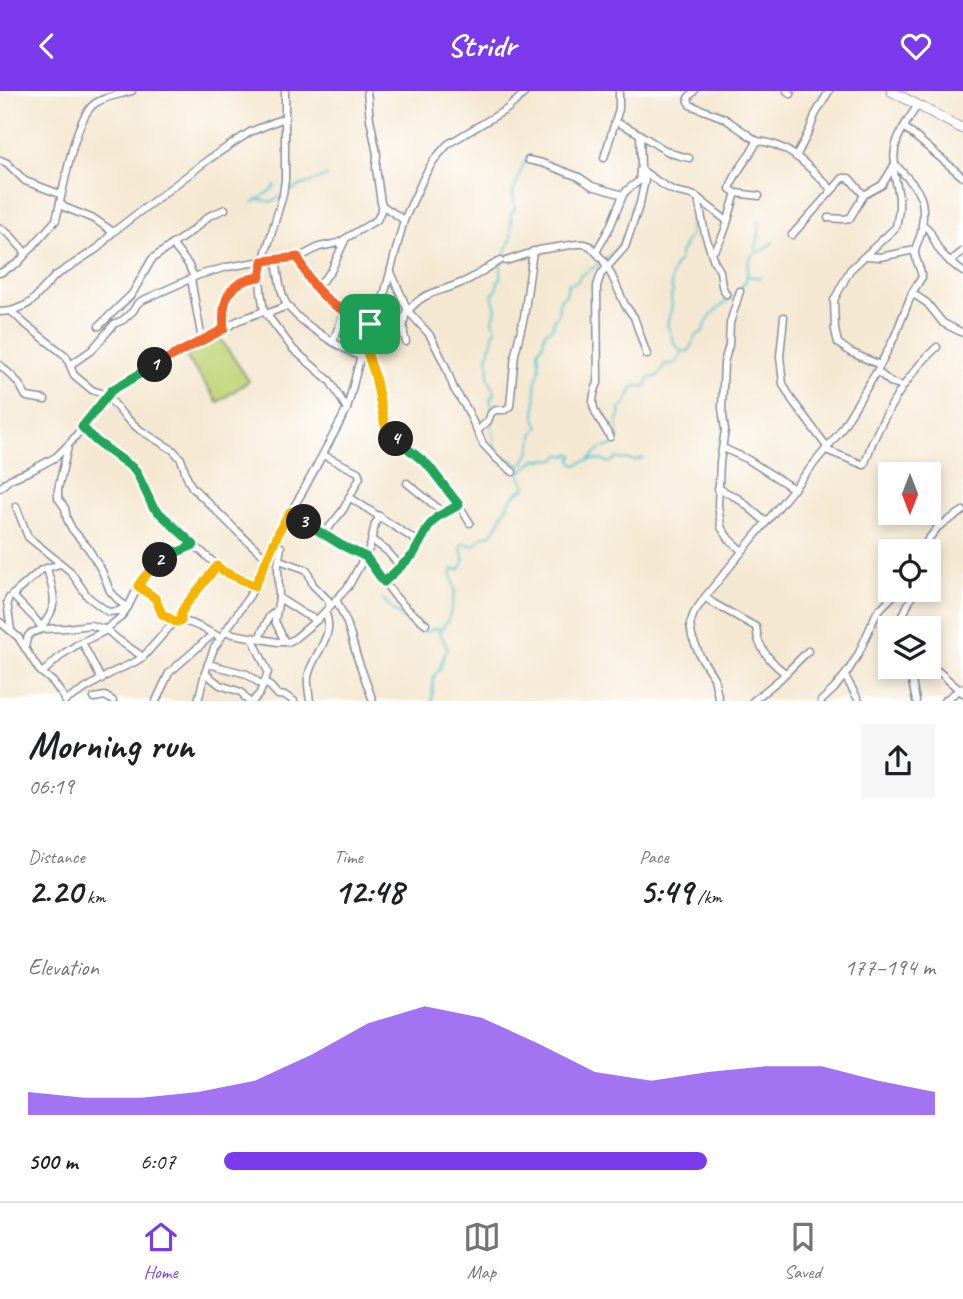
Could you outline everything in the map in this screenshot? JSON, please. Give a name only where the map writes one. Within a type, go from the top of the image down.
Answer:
[{"type":"highway","points":[[891,91],[962,128]]},
{"type":"street","points":[[0,273],[18,263],[56,220],[78,133],[91,107],[132,91]]},
{"type":"street","points":[[285,91],[285,180],[260,277],[265,313],[293,349],[330,381],[347,409]]},
{"type":"street","points":[[367,91],[377,154],[376,168],[381,203],[404,220]]},
{"type":"street","points":[[156,701],[173,669],[219,634],[255,586],[281,527],[347,409],[370,324],[382,303],[404,220],[442,150],[454,139],[507,109],[527,91]]},
{"type":"street","points":[[604,158],[619,109],[619,91]]},
{"type":"street","points":[[694,91],[688,98],[690,105],[724,118],[757,141],[778,145],[806,164],[832,190]]},
{"type":"street","points":[[796,157],[829,91]]},
{"type":"street","points":[[903,386],[890,381],[878,368],[838,343],[834,300],[850,270],[896,226],[899,197],[894,165],[895,142],[917,106]]},
{"type":"street","points":[[0,312],[11,311],[31,302],[55,276],[98,248],[113,232],[222,150],[250,132],[284,118]]},
{"type":"street","points":[[615,122],[667,151],[689,158]]},
{"type":"street","points":[[904,127],[963,177]]},
{"type":"street","points":[[610,437],[592,402],[598,383],[598,282],[601,274],[628,241],[645,184],[640,134]]},
{"type":"street","points":[[757,141],[730,189],[736,193],[759,196]]},
{"type":"street","points":[[0,160],[8,163],[25,181],[60,194],[64,207],[96,220],[113,232]]},
{"type":"street","points":[[528,160],[622,195]]},
{"type":"street","points":[[828,218],[848,219],[864,195],[882,185],[894,165]]},
{"type":"street","points":[[719,701],[714,678],[692,637],[690,624],[694,613],[839,433],[895,336],[922,275],[915,250],[922,224],[923,209],[919,191],[894,165]]},
{"type":"street","points":[[596,252],[610,227],[622,195],[638,183],[642,168]]},
{"type":"street","points":[[642,168],[669,189],[694,194],[727,221]]},
{"type":"street","points":[[792,235],[843,178],[847,177],[864,195]]},
{"type":"street","points":[[712,253],[718,247],[736,193]]},
{"type":"street","points":[[698,198],[702,222],[726,294]]},
{"type":"street","points":[[70,365],[92,350],[114,324],[128,315],[138,302],[192,278],[227,267],[298,257],[319,247],[338,243],[377,220],[383,206]]},
{"type":"street","points":[[99,326],[132,294],[149,261],[209,216],[225,209]]},
{"type":"street","points":[[922,224],[931,230],[939,250],[950,263],[963,272]]},
{"type":"street","points":[[0,227],[26,253]]},
{"type":"street","points":[[316,289],[331,271],[345,239]]},
{"type":"street","points":[[172,244],[188,264],[202,340]]},
{"type":"street","points":[[406,342],[402,330],[407,310],[427,294],[464,282],[503,261],[533,251],[585,244],[596,252],[607,267],[625,305],[634,317],[647,355]]},
{"type":"street","points":[[866,256],[880,257],[915,250]]},
{"type":"street","points":[[477,431],[496,410],[510,406],[515,354],[524,317],[533,251]]},
{"type":"street","points":[[950,263],[963,251]]},
{"type":"street","points":[[298,257],[307,278],[322,296],[344,313],[370,324]]},
{"type":"street","points":[[276,260],[287,306],[333,342],[361,358]]},
{"type":"street","points":[[391,272],[407,310],[434,343],[483,444],[513,472]]},
{"type":"street","points":[[224,329],[223,314],[228,294],[237,284],[260,277]]},
{"type":"street","points":[[740,291],[730,323],[729,345],[724,363],[722,408],[725,430],[718,505],[722,527],[729,539],[742,551]]},
{"type":"street","points":[[912,293],[927,303],[943,323],[963,334]]},
{"type":"street","points":[[0,488],[9,479],[51,461],[68,445],[107,395],[118,386],[237,321],[287,306]]},
{"type":"street","points":[[11,311],[66,356],[74,375],[92,390],[107,395],[140,430],[173,450],[181,459],[192,487],[268,559]]},
{"type":"street","points":[[333,342],[344,313]]},
{"type":"street","points":[[784,317],[780,341],[783,384],[827,449],[864,465],[875,437],[903,386],[937,347]]},
{"type":"street","points":[[364,343],[375,376],[385,426],[396,439],[428,465],[470,523]]},
{"type":"street","points":[[0,365],[14,378],[24,395],[45,400]]},
{"type":"street","points":[[82,427],[136,471],[153,507],[194,545],[223,571],[255,586]]},
{"type":"street","points":[[68,445],[58,498],[65,508],[72,529],[88,548],[110,591],[127,607]]},
{"type":"street","points":[[723,448],[746,458],[794,489]]},
{"type":"street","points":[[323,454],[358,472],[360,477],[343,510],[323,535]]},
{"type":"street","points":[[407,483],[444,513]]},
{"type":"street","points":[[718,488],[739,499],[766,522]]},
{"type":"street","points":[[349,497],[420,544]]},
{"type":"street","points":[[384,582],[413,555],[437,517],[459,505]]},
{"type":"street","points":[[16,506],[28,537],[73,574],[88,597],[106,612],[127,607]]},
{"type":"street","points":[[291,511],[323,535],[366,557],[406,608],[426,624]]},
{"type":"street","points":[[928,539],[938,527],[963,511]]},
{"type":"street","points":[[138,586],[155,598],[162,614],[179,621],[219,634],[291,641],[317,620],[348,587],[366,557],[375,524],[380,516]]},
{"type":"street","points":[[372,540],[387,551],[401,567]]},
{"type":"street","points":[[42,674],[63,654],[120,618],[144,575],[154,568],[169,549],[178,552],[194,545]]},
{"type":"street","points":[[281,547],[277,575],[279,598],[276,622],[285,642]]},
{"type":"street","points":[[279,560],[309,572],[312,583],[328,600],[328,636],[308,676],[309,700]]},
{"type":"street","points":[[11,630],[7,602],[33,575],[60,564]]},
{"type":"street","points":[[0,622],[25,646],[42,674],[53,682],[66,700],[142,657],[179,621],[185,606],[217,566]]},
{"type":"street","points":[[42,628],[55,602],[47,568]]},
{"type":"street","points":[[12,596],[42,628]]},
{"type":"street","points":[[705,597],[756,627],[758,639],[767,654],[785,673]]},
{"type":"street","points":[[279,598],[317,620]]},
{"type":"street","points":[[336,599],[347,623],[373,701]]},
{"type":"street","points":[[821,701],[845,676],[858,655],[877,612],[886,602]]},
{"type":"street","points":[[255,638],[277,610]]},
{"type":"street","points":[[25,646],[27,636],[42,628],[67,628],[86,624],[106,629],[142,657]]},
{"type":"street","points":[[198,701],[219,634]]},
{"type":"street","points":[[205,673],[220,685],[241,692],[250,701],[257,697],[268,670],[255,638]]},
{"type":"street","points":[[82,642],[101,679]]},
{"type":"street","points":[[752,701],[808,652]]},
{"type":"street","points":[[208,664],[247,674],[270,686],[278,695],[294,701]]},
{"type":"street","points":[[941,673],[962,690],[944,701]]},
{"type":"street","points":[[845,676],[859,701]]},
{"type":"street","points":[[911,679],[916,701]]},
{"type":"street","points":[[84,689],[95,699],[105,695],[113,701]]},
{"type":"green space","points":[[218,335],[249,381],[218,402],[186,357]]},
{"type":"waterway","points":[[493,410],[490,398],[495,393],[488,377],[487,355],[496,330],[493,319],[496,310],[492,294],[501,278],[501,263],[511,239],[511,214],[515,208],[513,193],[525,160]]},
{"type":"waterway","points":[[287,194],[328,175]]},
{"type":"waterway","points":[[605,260],[625,234],[641,184]]},
{"type":"waterway","points":[[253,203],[275,185]]},
{"type":"waterway","points":[[257,199],[272,202],[281,196]]},
{"type":"waterway","points":[[681,351],[674,343],[667,324],[672,307],[671,279],[680,254],[691,235],[690,226],[694,213]]},
{"type":"waterway","points":[[741,287],[746,281],[749,260],[755,252],[759,220]]},
{"type":"waterway","points":[[756,252],[763,251],[773,242]]},
{"type":"waterway","points":[[432,701],[434,679],[448,648],[439,633],[448,619],[453,601],[453,569],[459,570],[464,562],[462,544],[474,546],[482,537],[493,533],[514,496],[525,488],[526,485],[520,477],[520,465],[524,464],[533,435],[539,427],[535,418],[535,383],[540,370],[538,350],[543,344],[545,332],[553,327],[568,284],[577,282],[581,275],[601,263]]},
{"type":"waterway","points":[[747,275],[761,277]]},
{"type":"waterway","points":[[590,459],[601,448],[613,446],[619,439],[619,410],[626,403],[634,386],[646,386],[649,378],[658,376],[665,364],[674,363],[682,352],[689,351],[696,335],[703,332],[712,315],[737,295]]},
{"type":"waterway","points":[[493,415],[491,425],[495,448],[503,456],[520,465]]},
{"type":"waterway","points":[[522,471],[536,460],[557,459],[561,454],[567,456],[570,453],[574,455],[572,463],[577,465],[593,459],[610,463],[617,458],[634,461],[643,458]]},
{"type":"waterway","points":[[383,599],[414,627],[428,632],[434,628],[440,629]]},
{"type":"route","points":[[298,257],[307,278],[322,296],[346,314],[370,324],[364,343],[375,376],[385,426],[396,439],[428,465],[459,505],[437,517],[413,555],[384,582],[366,557],[323,535],[291,511],[255,586],[217,566],[185,606],[181,621],[176,622],[164,616],[155,598],[138,586],[144,575],[154,568],[169,549],[178,552],[194,545],[153,507],[136,471],[82,427],[112,390],[173,354],[224,329],[226,296],[237,284],[260,277],[263,261],[298,257]]}]
